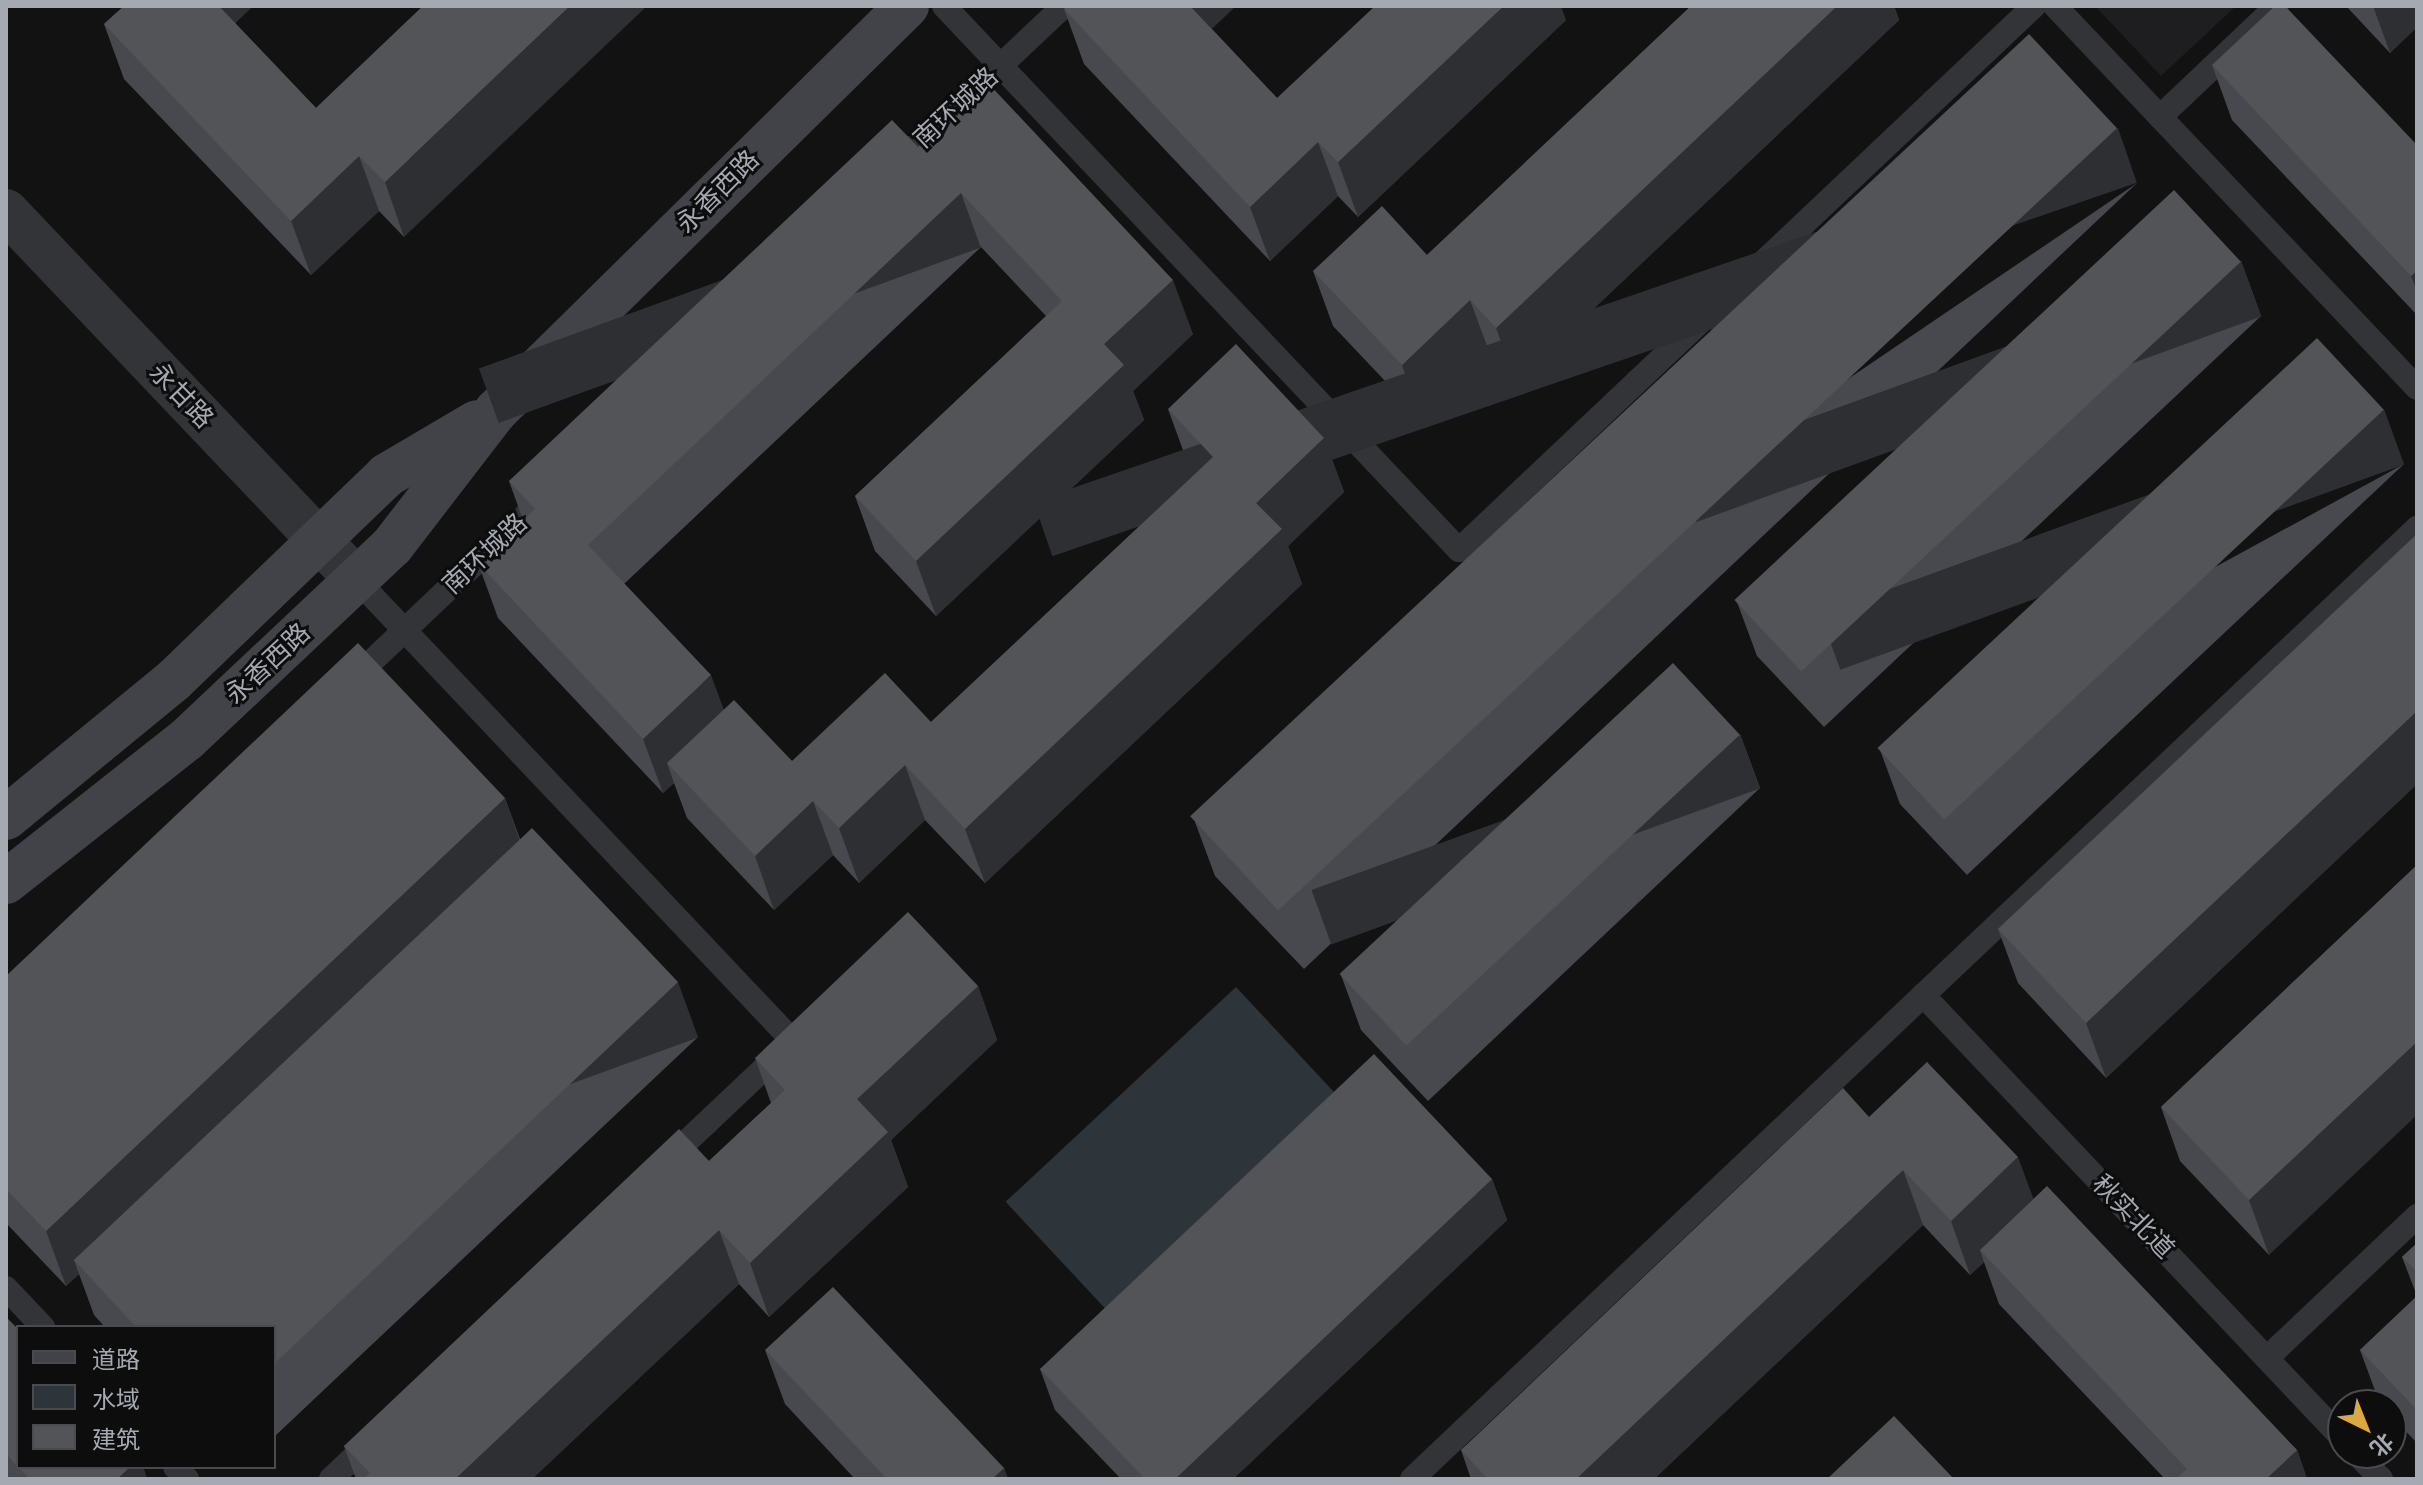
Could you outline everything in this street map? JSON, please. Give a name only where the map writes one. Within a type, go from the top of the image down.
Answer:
[{"type":"main road","name":"永香西路","points":[[6,882],[186,740],[392,546],[496,411],[907,6]]},
{"type":"main road","name":"永香西路","points":[[6,818],[173,681],[387,475],[496,411]]},
{"type":"street","name":"永甘路","points":[[6,211],[357,580]]},
{"type":"lane","points":[[944,6],[1459,550],[2034,6]]},
{"type":"lane","name":"南环城路","points":[[872,187],[1064,6]]},
{"type":"lane","points":[[2055,6],[2417,388]]},
{"type":"lane","points":[[2160,117],[2277,6]]},
{"type":"lane","name":"南环城路","points":[[337,694],[564,479]]},
{"type":"lane","points":[[1412,1479],[2417,528]]},
{"type":"lane","points":[[357,580],[793,1041],[643,1183]]},
{"type":"lane","name":"秋实北道","points":[[1923,995],[2327,1422]]},
{"type":"lane","points":[[2267,1358],[2417,1216]]},
{"type":"lane","points":[[6,1288],[41,1325]]},
{"type":"lane","points":[[331,1479],[389,1424]]},
{"type":"shaded area","points":[[2095,6],[2236,6],[2161,76]]},
{"type":"water","points":[[1236,987],[1345,1104],[1115,1319],[1006,1202]]},
{"type":"building","points":[[124,6],[219,6],[316,108],[423,6],[570,6],[385,182],[359,156],[291,221],[104,24]]},
{"type":"building","points":[[1067,6],[1190,6],[1277,98],[1375,6],[1504,6],[1338,162],[1318,142],[1250,207],[1064,9]]},
{"type":"building","points":[[1691,6],[1837,6],[1496,328],[1470,300],[1402,365],[1313,271],[1382,206],[1427,255]]},
{"type":"building","points":[[2275,6],[2285,6],[2417,145],[2417,271],[2411,276],[2212,65]]},
{"type":"building","points":[[2029,34],[2117,128],[1278,911],[1190,816]]},
{"type":"building","points":[[987,82],[1173,280],[1104,344],[1124,365],[916,561],[855,496],[1062,301],[961,193],[588,545],[711,675],[643,739],[478,563],[535,509],[509,481],[892,120],[918,147]]},
{"type":"building","points":[[2174,190],[2241,262],[1801,672],[1734,600]]},
{"type":"building","points":[[2317,338],[2384,410],[1944,820],[1877,748]]},
{"type":"building","points":[[1236,344],[1324,438],[1256,503],[1282,529],[965,829],[905,765],[839,828],[813,801],[755,856],[667,763],[734,700],[792,761],[885,673],[931,722],[1213,457],[1168,409]]},
{"type":"building","points":[[2417,534],[2417,711],[2086,1023],[1998,929]]},
{"type":"building","points":[[358,643],[505,798],[46,1231],[6,1189],[6,976]]},
{"type":"building","points":[[1673,663],[1740,735],[1406,1046],[1340,974]]},
{"type":"building","points":[[532,828],[678,982],[276,1362],[276,1325],[134,1325],[74,1260]]},
{"type":"building","points":[[2417,865],[2417,1042],[2249,1200],[2161,1107]]},
{"type":"building","points":[[908,912],[978,986],[857,1099],[888,1132],[750,1263],[719,1230],[455,1479],[363,1479],[370,1473],[344,1446],[679,1129],[709,1161],[785,1090],[755,1058]]},
{"type":"building","points":[[1374,1054],[1492,1179],[1175,1479],[1145,1479],[1040,1369]]},
{"type":"building","points":[[1927,1062],[2018,1157],[1951,1221],[1903,1170],[1576,1479],[1484,1479],[1486,1477],[1461,1450],[1843,1088],[1869,1117]]},
{"type":"building","points":[[2047,1186],[2297,1450],[2266,1479],[2176,1479],[2187,1469],[1980,1250]]},
{"type":"building","points":[[2417,1243],[2417,1272],[2402,1257]]},
{"type":"building","points":[[833,1287],[1004,1468],[992,1479],[887,1479],[765,1350]]},
{"type":"building","points":[[2417,1296],[2417,1410],[2407,1399],[2407,1389],[2397,1389],[2360,1350]]},
{"type":"building","points":[[6,1317],[16,1327],[16,1465],[6,1454]]},
{"type":"building","points":[[1894,1416],[1954,1479],[1827,1479]]},
{"type":"building","points":[[20,1469],[128,1469],[117,1479],[30,1479]]}]
